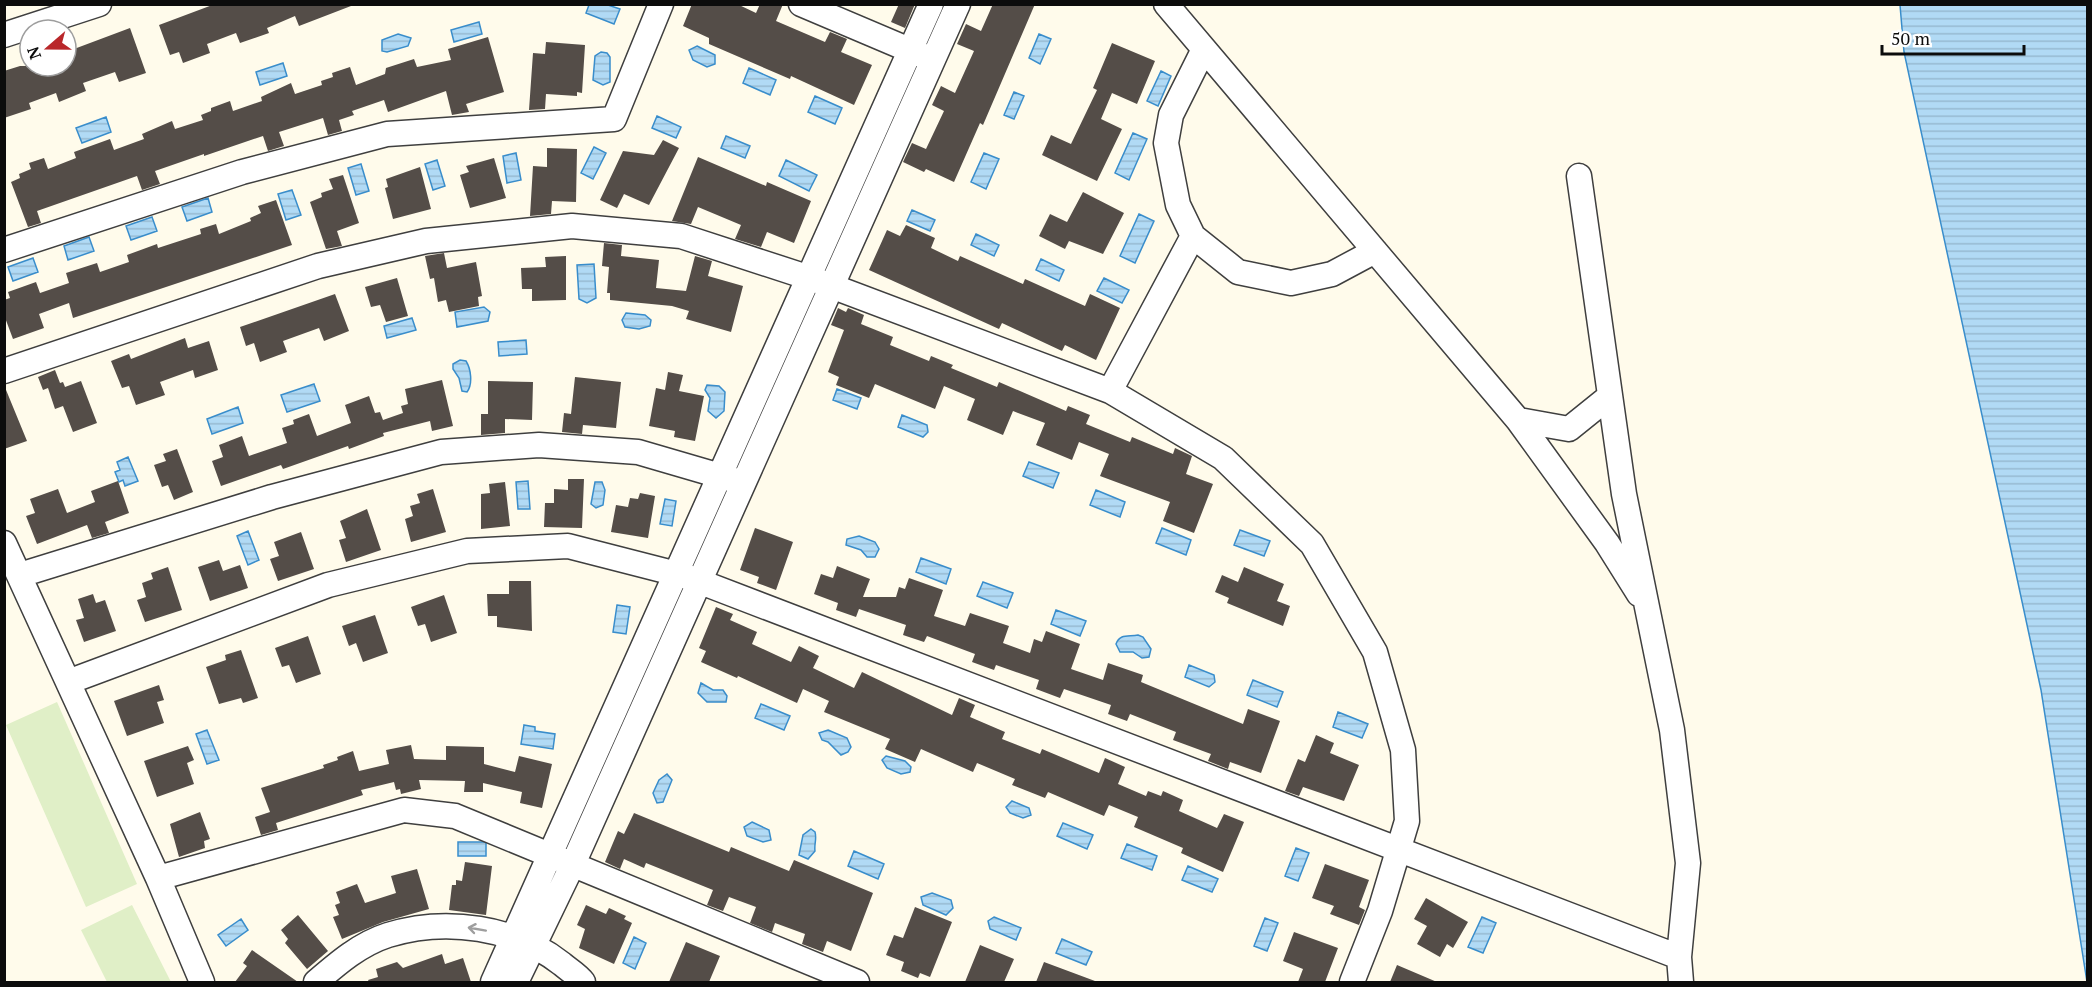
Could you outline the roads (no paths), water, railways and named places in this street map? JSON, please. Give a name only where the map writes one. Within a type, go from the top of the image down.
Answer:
[{"type":"street","points":[[4,35],[58,11],[99,4]]},
{"type":"street","points":[[4,250],[242,172],[387,134],[614,119],[661,4]]},
{"type":"street","points":[[801,4],[934,61]]},
{"type":"street","points":[[516,982],[523,942],[550,854],[931,4]]},
{"type":"street","points":[[493,982],[523,942],[573,864],[958,4]]},
{"type":"street","points":[[1167,4],[1518,420],[1607,543],[1647,608]]},
{"type":"street","points":[[1204,49],[1171,114],[1166,143],[1178,204],[1193,236],[1238,272],[1291,283],[1332,274],[1375,251]]},
{"type":"street","points":[[1579,176],[1624,494],[1672,730],[1688,863],[1678,957],[1681,982]]},
{"type":"street","points":[[4,371],[318,266],[426,241],[572,226],[681,236],[810,278],[1110,392],[1223,458],[1312,544],[1375,652],[1403,750],[1407,821],[1380,911],[1352,982]]},
{"type":"street","points":[[1110,392],[1193,236]]},
{"type":"street","points":[[1518,420],[1569,429],[1610,396]]},
{"type":"street","points":[[20,575],[272,496],[441,452],[539,445],[627,452],[719,474],[744,484]]},
{"type":"street","points":[[4,543],[158,878],[202,982]]},
{"type":"street","points":[[68,682],[327,585],[467,550],[568,546],[676,573],[701,582],[1678,957]]},
{"type":"street","points":[[158,878],[404,810],[455,816],[857,982]]},
{"type":"street","points":[[316,982],[347,955],[387,935],[434,926],[474,928],[523,942],[547,952],[583,982]]},
{"type":"water","points":[[589,5],[608,5],[620,9],[614,24],[586,13]]},
{"type":"water","points":[[1900,5],[2087,5],[2087,982],[2041,690],[1904,52]]},
{"type":"water","points":[[479,22],[482,34],[454,42],[451,30]]},
{"type":"water","points":[[398,34],[411,38],[408,46],[387,52],[382,51],[382,40]]},
{"type":"water","points":[[1039,34],[1051,39],[1040,64],[1029,58]]},
{"type":"water","points":[[697,46],[715,55],[715,64],[707,67],[693,60],[689,50]]},
{"type":"water","points":[[601,52],[607,53],[610,57],[610,82],[603,85],[593,80],[595,56]]},
{"type":"water","points":[[283,63],[287,76],[260,85],[256,72]]},
{"type":"water","points":[[749,68],[776,80],[770,95],[743,83]]},
{"type":"water","points":[[1161,71],[1171,76],[1158,106],[1147,101]]},
{"type":"water","points":[[1014,92],[1024,96],[1014,119],[1004,115]]},
{"type":"water","points":[[815,96],[842,108],[835,124],[808,112]]},
{"type":"water","points":[[657,116],[681,127],[676,138],[652,128]]},
{"type":"water","points":[[106,117],[111,132],[82,143],[76,128]]},
{"type":"water","points":[[1133,133],[1147,139],[1129,180],[1115,173]]},
{"type":"water","points":[[726,136],[750,146],[745,158],[721,148]]},
{"type":"water","points":[[594,147],[606,153],[593,179],[581,173]]},
{"type":"water","points":[[516,153],[521,180],[507,183],[503,156]]},
{"type":"water","points":[[984,153],[999,159],[986,189],[971,182]]},
{"type":"water","points":[[437,160],[445,186],[433,190],[425,164]]},
{"type":"water","points":[[786,160],[817,175],[809,191],[779,176]]},
{"type":"water","points":[[361,164],[369,191],[356,195],[348,168]]},
{"type":"water","points":[[292,190],[301,215],[286,220],[278,194]]},
{"type":"water","points":[[208,198],[212,212],[187,221],[182,207]]},
{"type":"water","points":[[912,210],[935,220],[930,231],[907,221]]},
{"type":"water","points":[[1139,214],[1154,221],[1135,263],[1120,256]]},
{"type":"water","points":[[152,217],[157,231],[131,240],[126,226]]},
{"type":"water","points":[[976,234],[999,245],[994,256],[971,245]]},
{"type":"water","points":[[89,237],[94,251],[68,260],[64,246]]},
{"type":"water","points":[[33,258],[38,272],[13,281],[8,267]]},
{"type":"water","points":[[1041,259],[1064,270],[1059,281],[1036,270]]},
{"type":"water","points":[[594,264],[596,298],[587,303],[579,299],[577,265]]},
{"type":"water","points":[[1104,278],[1129,290],[1122,303],[1097,291]]},
{"type":"water","points":[[484,307],[490,312],[488,321],[457,327],[455,312]]},
{"type":"water","points":[[626,313],[645,315],[651,320],[650,326],[639,329],[625,327],[622,320]]},
{"type":"water","points":[[412,318],[416,330],[387,338],[384,326]]},
{"type":"water","points":[[526,340],[527,354],[499,356],[498,342]]},
{"type":"water","points":[[460,360],[466,361],[470,372],[471,381],[467,392],[462,391],[459,378],[453,369],[453,364]]},
{"type":"water","points":[[314,384],[320,401],[287,412],[281,395]]},
{"type":"water","points":[[707,385],[719,386],[725,392],[724,411],[716,418],[708,411],[710,398],[705,390]]},
{"type":"water","points":[[837,389],[861,398],[857,409],[833,400]]},
{"type":"water","points":[[238,407],[243,423],[212,434],[207,419]]},
{"type":"water","points":[[902,415],[927,425],[928,432],[923,437],[898,427]]},
{"type":"water","points":[[128,457],[138,481],[125,486],[123,480],[119,482],[115,472],[120,470],[117,462]]},
{"type":"water","points":[[1029,462],[1059,473],[1053,488],[1023,476]]},
{"type":"water","points":[[528,481],[530,509],[518,509],[516,482]]},
{"type":"water","points":[[595,482],[602,482],[605,490],[603,505],[596,508],[591,504]]},
{"type":"water","points":[[1096,490],[1125,502],[1120,517],[1090,505]]},
{"type":"water","points":[[665,499],[676,501],[672,526],[660,524]]},
{"type":"water","points":[[1162,528],[1191,540],[1186,555],[1156,543]]},
{"type":"water","points":[[1240,530],[1270,541],[1264,556],[1234,545]]},
{"type":"water","points":[[248,531],[259,560],[248,565],[237,536]]},
{"type":"water","points":[[859,536],[875,542],[879,549],[875,557],[867,557],[861,550],[846,545],[847,539]]},
{"type":"water","points":[[921,558],[951,569],[946,584],[916,572]]},
{"type":"water","points":[[983,582],[1013,593],[1007,608],[977,596]]},
{"type":"water","points":[[617,605],[630,607],[626,634],[613,632]]},
{"type":"water","points":[[1056,610],[1086,621],[1080,636],[1051,624]]},
{"type":"water","points":[[1138,635],[1143,637],[1151,649],[1149,657],[1142,658],[1133,652],[1120,652],[1116,644],[1120,638]]},
{"type":"water","points":[[1189,665],[1214,675],[1215,682],[1209,687],[1185,677]]},
{"type":"water","points":[[1253,680],[1283,692],[1277,707],[1247,695]]},
{"type":"water","points":[[701,683],[713,690],[723,690],[727,696],[726,702],[707,702],[698,693]]},
{"type":"water","points":[[761,704],[790,716],[784,730],[755,718]]},
{"type":"water","points":[[1338,712],[1368,724],[1362,738],[1333,727]]},
{"type":"water","points":[[524,725],[535,727],[535,731],[555,734],[553,749],[521,744]]},
{"type":"water","points":[[207,730],[219,760],[207,764],[196,734]]},
{"type":"water","points":[[828,730],[847,738],[851,747],[848,752],[841,755],[828,742],[822,740],[819,733]]},
{"type":"water","points":[[886,756],[905,761],[911,767],[910,772],[901,774],[887,768],[882,760]]},
{"type":"water","points":[[667,774],[672,780],[663,802],[657,803],[653,793],[659,780]]},
{"type":"water","points":[[1012,801],[1029,808],[1031,815],[1023,818],[1010,813],[1006,807]]},
{"type":"water","points":[[752,822],[769,830],[771,840],[763,842],[747,836],[744,827]]},
{"type":"water","points":[[1063,823],[1093,835],[1087,849],[1057,836]]},
{"type":"water","points":[[811,829],[816,835],[815,851],[808,859],[799,855],[803,835]]},
{"type":"water","points":[[458,842],[486,842],[486,856],[458,856]]},
{"type":"water","points":[[1127,844],[1157,856],[1152,870],[1121,858]]},
{"type":"water","points":[[1296,848],[1309,853],[1298,881],[1285,876]]},
{"type":"water","points":[[854,851],[884,864],[878,879],[848,866]]},
{"type":"water","points":[[1188,866],[1218,879],[1212,892],[1182,880]]},
{"type":"water","points":[[932,893],[951,900],[953,908],[946,915],[923,905],[921,897]]},
{"type":"water","points":[[994,917],[1021,928],[1016,940],[990,929],[988,921]]},
{"type":"water","points":[[1482,917],[1496,923],[1483,953],[1468,947]]},
{"type":"water","points":[[1265,918],[1278,923],[1267,951],[1254,946]]},
{"type":"water","points":[[241,919],[248,930],[226,946],[218,935]]},
{"type":"water","points":[[634,937],[646,943],[635,969],[623,963]]},
{"type":"water","points":[[1062,939],[1092,952],[1086,965],[1056,953]]}]
